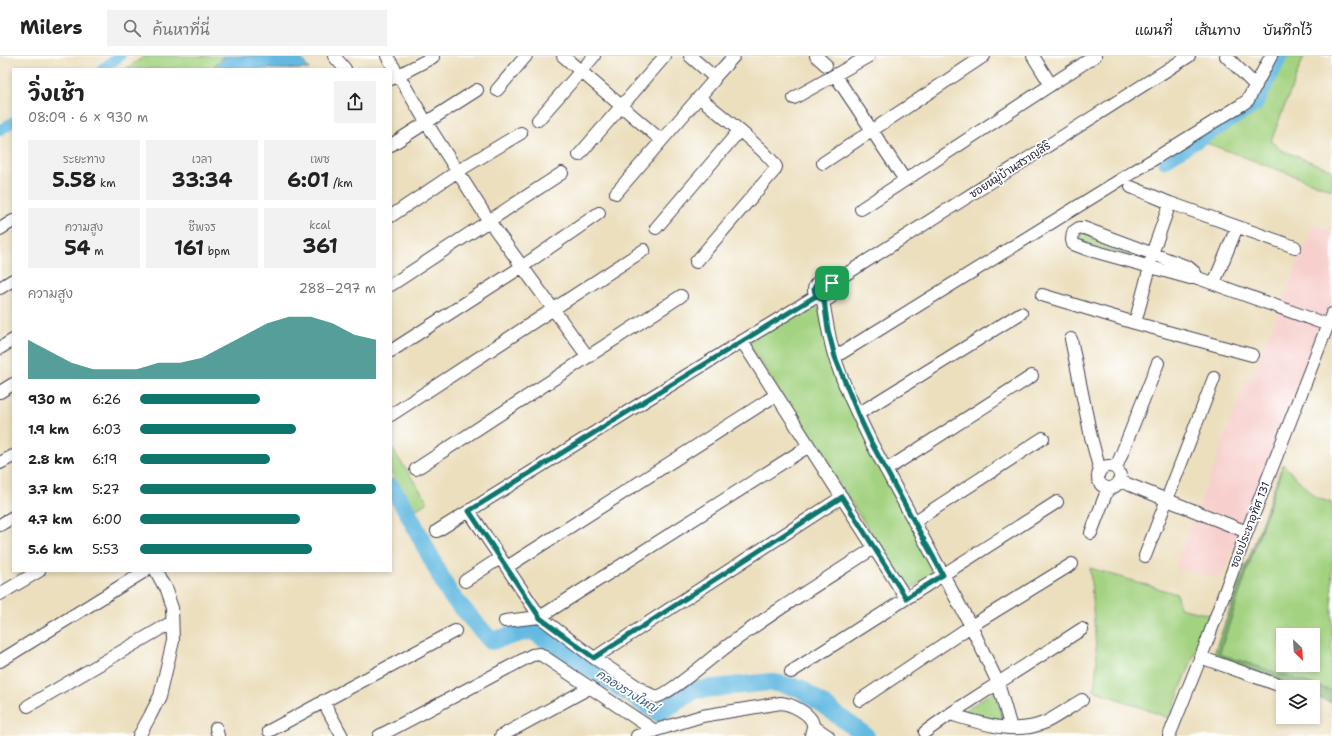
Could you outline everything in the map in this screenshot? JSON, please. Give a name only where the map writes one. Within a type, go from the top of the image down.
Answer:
[{"type":"street","points":[[334,56],[344,68]]},
{"type":"street","points":[[387,56],[392,68]]},
{"type":"street","points":[[497,90],[526,56]]},
{"type":"street","points":[[563,56],[661,140]]},
{"type":"street","points":[[538,120],[594,56]]},
{"type":"street","points":[[579,155],[665,56]]},
{"type":"street","points":[[690,56],[714,78]]},
{"type":"street","points":[[616,193],[734,56]]},
{"type":"street","points":[[816,56],[826,65]]},
{"type":"street","points":[[794,98],[869,56]]},
{"type":"street","points":[[823,163],[984,56]]},
{"type":"street","points":[[1033,56],[1051,85]]},
{"type":"street","points":[[861,209],[1095,56]]},
{"type":"street","name":"ซอยหมู่บ้านสราญสิริ","points":[[820,298],[814,289],[818,282],[825,280],[832,283],[1188,56]]},
{"type":"street","points":[[1226,56],[1256,86]]},
{"type":"street","points":[[835,357],[1241,105],[1248,100],[1271,56]]},
{"type":"street","points":[[433,57],[395,77],[490,221],[588,357]]},
{"type":"street","points":[[835,75],[905,180]]},
{"type":"street","points":[[392,144],[477,90]]},
{"type":"street","points":[[696,262],[776,168],[772,160],[699,97]]},
{"type":"street","points":[[656,228],[739,131]]},
{"type":"street","points":[[392,215],[458,171],[521,133]]},
{"type":"street","points":[[392,284],[562,173]]},
{"type":"street","points":[[1130,187],[1295,247]]},
{"type":"street","points":[[1135,323],[1152,254],[1170,202]]},
{"type":"street","points":[[392,350],[523,266],[599,213]]},
{"type":"street","points":[[0,229],[12,223]]},
{"type":"street","points":[[1214,283],[1237,227]]},
{"type":"street","points":[[1198,278],[1188,267],[1084,228],[1079,228],[1073,232],[1072,240],[1074,245],[1190,278],[1198,278],[1330,319]]},
{"type":"street","points":[[392,414],[644,250]]},
{"type":"street","points":[[0,288],[12,281]]},
{"type":"street","points":[[437,531],[742,341],[820,298],[827,300],[834,294],[835,291],[832,283]]},
{"type":"street","points":[[1042,295],[1135,323],[1252,355]]},
{"type":"street","points":[[416,469],[681,296]]},
{"type":"street","points":[[820,298],[835,357],[858,414],[872,444],[971,626],[998,683],[1011,728]]},
{"type":"street","points":[[858,414],[1021,313]]},
{"type":"street","name":"ซอยประชาอุทิศ 131","points":[[1169,736],[1330,319]]},
{"type":"street","points":[[1071,340],[1091,437],[1100,471],[1098,478],[1099,482],[1104,487],[1108,488],[1115,487],[1120,481],[1120,474],[1116,468],[1109,466],[1100,471]]},
{"type":"street","points":[[0,348],[12,341]]},
{"type":"street","points":[[742,341],[906,598]]},
{"type":"street","points":[[1116,468],[1158,363]]},
{"type":"street","points":[[886,470],[1032,376]]},
{"type":"street","points":[[1145,556],[1214,378]]},
{"type":"street","points":[[0,392],[12,385]]},
{"type":"street","points":[[465,581],[504,562],[776,395]]},
{"type":"street","points":[[914,522],[1043,438]]},
{"type":"street","points":[[505,622],[540,618],[809,446]]},
{"type":"street","points":[[0,463],[12,457]]},
{"type":"street","points":[[1120,481],[1247,532]]},
{"type":"street","points":[[1091,533],[1108,488]]},
{"type":"street","points":[[594,658],[842,497]]},
{"type":"street","points":[[791,672],[1056,502]]},
{"type":"street","points":[[469,511],[540,618],[594,658],[647,693],[659,697],[742,634],[874,548]]},
{"type":"street","points":[[0,525],[12,518]]},
{"type":"street","points":[[860,700],[971,626],[1072,564]]},
{"type":"street","points":[[0,594],[37,572]]},
{"type":"street","points":[[0,661],[143,572]]},
{"type":"street","points":[[138,736],[160,696],[173,641],[172,608],[165,588],[157,572]]},
{"type":"street","points":[[28,706],[172,622]]},
{"type":"street","points":[[925,732],[950,714],[1082,629]]},
{"type":"street","points":[[269,730],[455,631]]},
{"type":"street","points":[[379,736],[532,655],[537,654],[540,654],[591,687],[655,731]]},
{"type":"street","points":[[1200,657],[1276,684]]},
{"type":"street","points":[[501,736],[591,687]]},
{"type":"street","points":[[950,714],[988,726],[1024,728],[1046,722],[1082,700]]},
{"type":"street","points":[[323,701],[342,736]]},
{"type":"street","points":[[637,736],[702,716],[781,703],[791,705],[810,719],[812,731],[828,736]]},
{"type":"shaded area","points":[[1314,224],[1332,232],[1332,301],[1221,578],[1175,568],[1247,379],[1251,380]]},
{"type":"green space","points":[[145,56],[226,56],[212,68],[127,68]]},
{"type":"green space","points":[[1287,56],[1304,56],[1271,141],[1281,150],[1332,170],[1332,190],[1204,142],[1258,110]]},
{"type":"green space","points":[[1082,231],[1146,256],[1144,260],[1077,243],[1076,233]]},
{"type":"green space","points":[[813,305],[819,307],[827,345],[936,572],[908,590],[750,346],[749,341]]},
{"type":"green space","points":[[392,448],[428,502],[415,510],[392,475]]},
{"type":"green space","points":[[1283,464],[1315,497],[1332,503],[1332,691],[1320,687],[1320,680],[1298,680],[1219,654]]},
{"type":"green space","points":[[1283,464],[1219,654],[1298,680],[1276,680],[1276,682],[1217,659],[1213,656]]},
{"type":"green space","points":[[1090,568],[1177,594],[1179,608],[1210,615],[1169,718],[1094,690],[1097,662]]},
{"type":"green space","points":[[1320,687],[1332,691],[1332,703],[1320,699]]},
{"type":"green space","points":[[992,692],[996,693],[1003,720],[988,720],[969,716],[966,710]]},
{"type":"water","points":[[226,56],[299,56],[308,68],[212,68]]},
{"type":"waterway","points":[[103,68],[120,56]]},
{"type":"waterway","points":[[1164,163],[1257,106],[1283,56]]},
{"type":"waterway","points":[[0,130],[12,123]]},
{"type":"waterway","name":"คลองรางใหญ่","points":[[392,488],[407,511],[449,593],[491,641],[531,630],[659,713],[695,690],[770,682],[800,688],[866,736]]},
{"type":"route","points":[[832,283],[821,280],[815,285],[814,293],[816,296],[820,299],[824,300],[828,330],[835,357],[846,386],[872,444],[943,575],[906,598],[842,497],[594,658],[540,618],[469,511],[816,296],[824,300],[831,298],[835,291],[832,283]]}]
